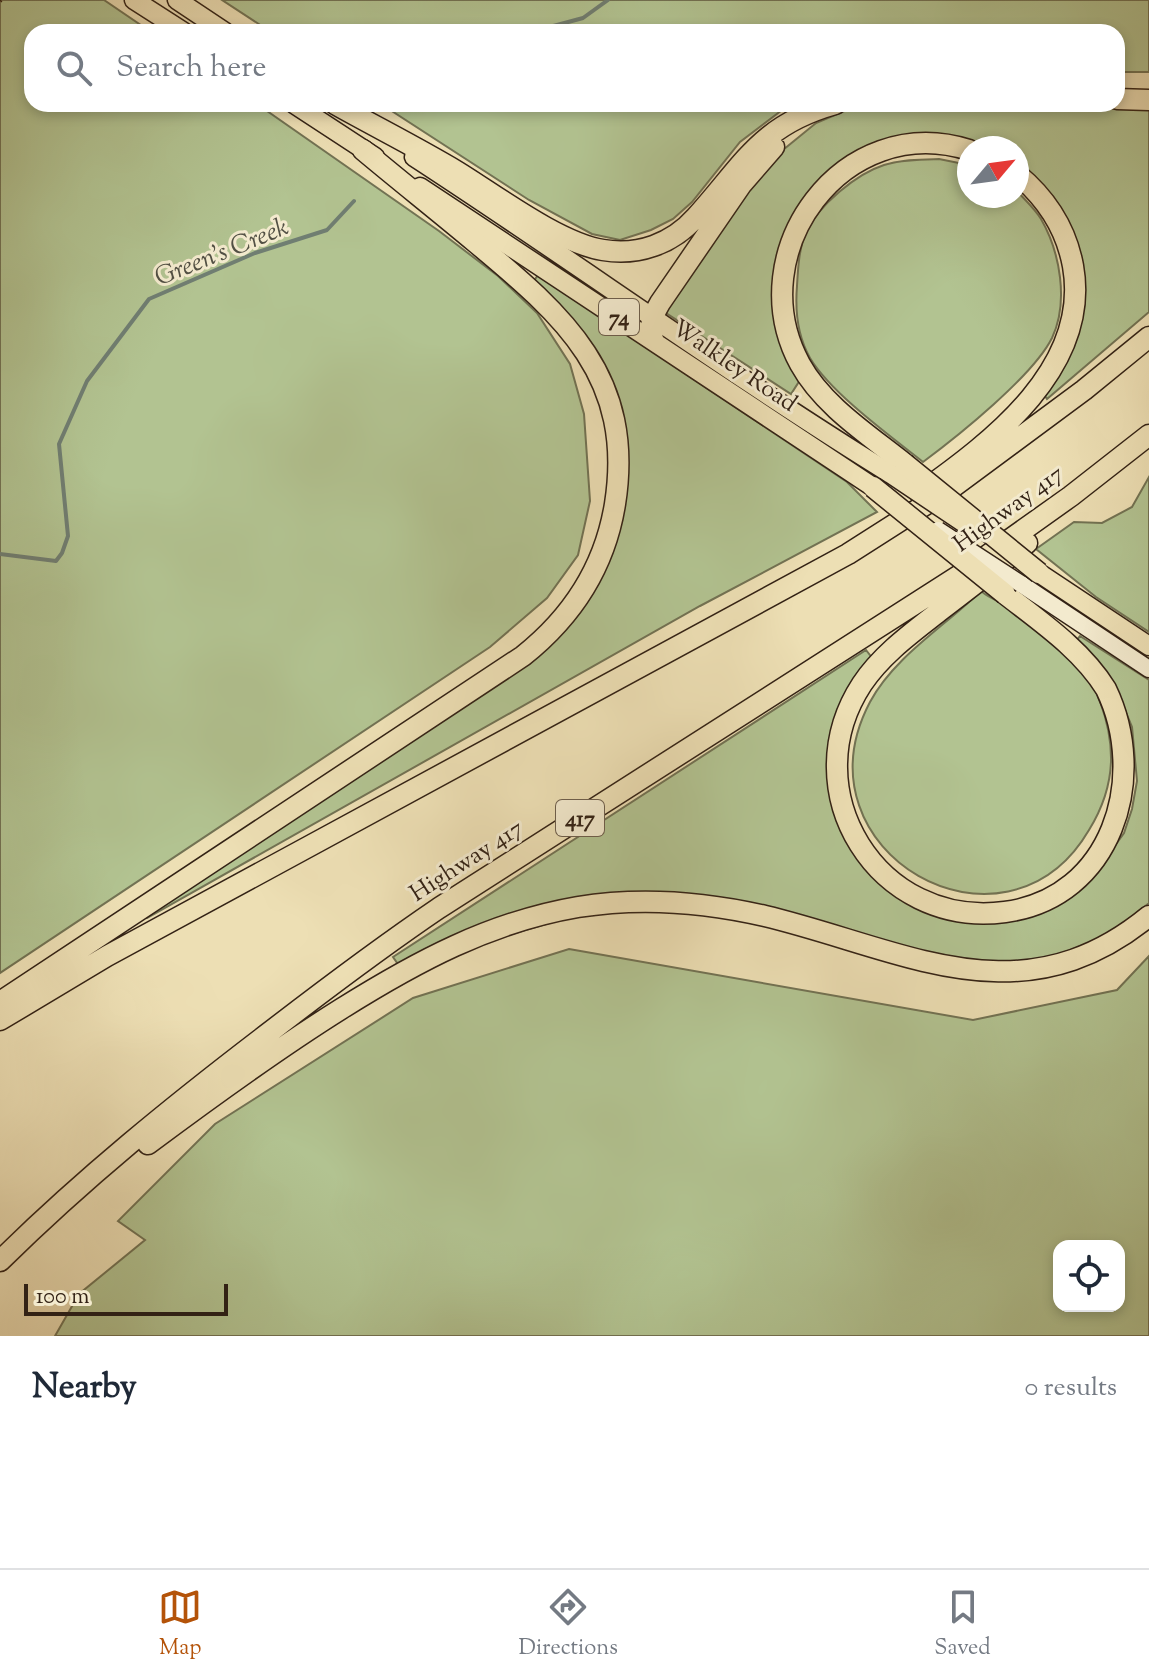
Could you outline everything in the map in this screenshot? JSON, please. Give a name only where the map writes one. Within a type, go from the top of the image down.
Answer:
[{"type":"highway","points":[[1125,99],[1149,100]]},
{"type":"highway","points":[[349,112],[454,170],[558,233],[598,250],[627,252],[670,239],[694,219],[754,147],[811,112]]},
{"type":"highway","points":[[653,339],[650,327],[652,317],[756,165],[791,133],[824,112]]},
{"type":"highway","points":[[957,148],[910,145],[873,155],[840,173],[812,202],[801,218],[786,255],[782,309],[786,329],[800,362],[821,392],[898,469],[1022,584],[1104,686],[1122,721],[1129,763],[1125,806],[1110,842],[1086,873],[1070,886],[1038,903],[1005,912],[971,913],[930,903],[893,883],[877,870],[853,836],[841,801],[837,777],[837,757],[849,710],[862,684],[888,654],[1106,483],[1149,445]]},
{"type":"highway","points":[[0,1002],[523,656],[553,629],[579,598],[605,547],[617,491],[617,442],[605,391],[584,349],[567,324],[537,294],[363,150]]},
{"type":"highway","points":[[784,589],[942,478],[1013,417],[1051,371],[1072,321],[1076,290],[1074,273],[1068,245],[1057,220],[1029,185]]},
{"type":"highway","name":"Highway 417","points":[[0,1020],[107,956],[848,554],[953,487],[1149,337]]},
{"type":"highway","name":"Highway 417","points":[[0,1261],[156,1121],[377,951],[603,802],[960,575],[1071,496],[1149,435]]},
{"type":"highway","points":[[873,487],[1022,584]]},
{"type":"highway","points":[[32,1230],[232,1082],[308,1030],[406,969],[466,940],[519,921],[579,907],[618,903],[664,902],[707,906],[782,920],[931,963],[973,971],[1012,972],[1045,968],[1081,957],[1116,940],[1149,916]]},
{"type":"main road","points":[[134,0],[172,24]]},
{"type":"main road","points":[[177,0],[213,24]]},
{"type":"main road","name":"Walkley Road","points":[[306,112],[873,487]]},
{"type":"main road","name":"Walkley Road","points":[[346,112],[521,226],[652,317],[898,469]]},
{"type":"main road","points":[[1022,584],[1149,646]]},
{"type":"main road","points":[[1022,584],[1149,669]]},
{"type":"green space","points":[[0,0],[104,0],[139,24],[24,24],[24,112],[268,112],[439,231],[498,276],[537,313],[570,364],[584,414],[590,501],[578,555],[547,598],[490,647],[0,973]]},
{"type":"green space","points":[[222,0],[1149,0],[1149,72],[1125,72],[1125,24],[259,24]]},
{"type":"green space","points":[[1125,103],[1149,103],[1149,312],[1047,399],[1043,393],[1081,266],[1029,184],[1029,136],[957,136],[957,140],[951,138],[850,160],[777,266],[800,380],[791,394],[666,313],[671,299],[767,163],[816,123],[842,112],[1125,112]]},
{"type":"green space","points":[[393,112],[779,112],[740,142],[692,202],[673,219],[651,230],[620,240],[592,234],[529,200]]},
{"type":"green space","points":[[939,159],[957,163],[957,208],[1029,208],[1029,204],[1048,232],[1057,262],[1061,293],[1052,338],[1029,370],[994,404],[923,462],[862,413],[819,371],[803,341],[796,295],[804,238],[820,211],[862,175],[884,165]]},
{"type":"green space","points":[[538,275],[847,482],[877,512],[700,606],[147,918],[143,914],[454,709],[601,578],[623,427],[533,282]]},
{"type":"green space","points":[[1149,477],[1149,632],[1096,597],[1036,549],[1074,522],[1102,523],[1132,507]]},
{"type":"green space","points":[[981,591],[1063,646],[1079,663],[1094,688],[1105,718],[1111,748],[1110,771],[1101,806],[1089,830],[1052,872],[1008,891],[962,892],[918,876],[882,846],[859,805],[853,756],[870,702],[880,686],[906,656]]},
{"type":"green space","points":[[1080,636],[1149,680],[1149,903],[1124,924],[1097,940],[1039,962],[956,962],[648,894],[400,967],[393,957],[866,650],[873,659],[844,699],[832,730],[828,753],[829,786],[838,820],[869,870],[983,921],[1101,865],[1124,833],[1137,781],[1132,727],[1118,693],[1075,642]]},
{"type":"green space","points":[[569,949],[973,1020],[1117,990],[1149,956],[1149,1336],[55,1336],[79,1294],[145,1240],[118,1221],[215,1124],[413,998]]},
{"type":"waterway","name":"Green's Creek","points":[[561,24],[583,18],[608,0]]},
{"type":"waterway","name":"Green's Creek","points":[[0,554],[56,561],[62,553],[68,536],[59,444],[87,381],[149,299],[255,253],[327,230],[354,201]]}]
